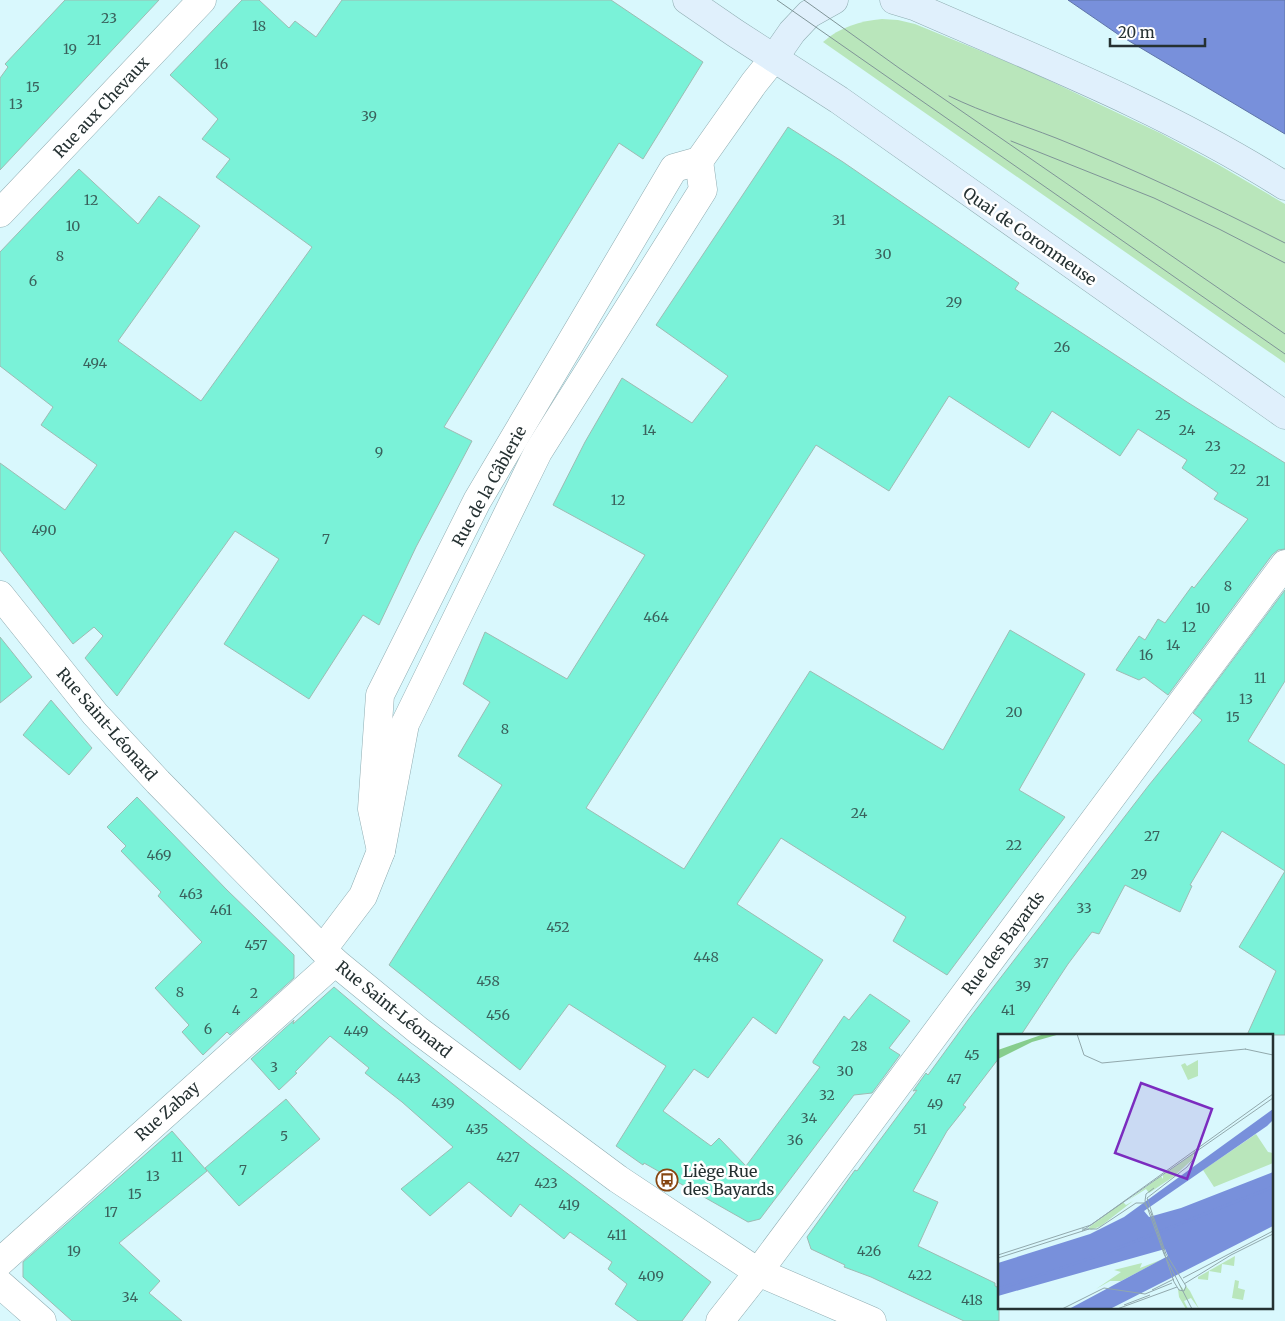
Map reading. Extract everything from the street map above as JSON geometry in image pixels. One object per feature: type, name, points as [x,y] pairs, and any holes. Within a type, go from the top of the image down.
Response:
[{"type":"main road","name":"Quai de Coronmeuse","points":[[687,0],[839,100],[1285,415]]},
{"type":"main road","points":[[774,58],[792,32],[809,14],[834,0]]},
{"type":"main road","points":[[894,0],[914,6],[1082,78],[1202,137],[1243,159],[1285,186]]},
{"type":"street","name":"Rue aux Chevaux","points":[[0,214],[202,0]]},
{"type":"street","points":[[698,161],[774,58]]},
{"type":"street","name":"Rue de la Câblerie","points":[[329,956],[363,896],[381,851],[406,724],[538,452],[704,190],[698,161],[674,168],[477,501],[380,695],[372,810],[381,851]]},
{"type":"street","name":"Rue des Bayards","points":[[720,1321],[1285,564]]},
{"type":"street","name":"Rue Saint-Léonard","points":[[0,595],[95,714],[261,889],[329,956],[420,1030],[618,1179],[758,1272],[872,1321]]},
{"type":"street","name":"Rue Zabay","points":[[0,1262],[297,995],[329,956]]},
{"type":"street","points":[[0,1284],[42,1321]]},
{"type":"green space","points":[[882,19],[915,24],[1027,70],[1160,133],[1285,204],[1285,363],[823,42],[836,32],[851,26],[866,21]]},
{"type":"water","points":[[1068,0],[1285,0],[1285,134],[1119,35]]},
{"type":"building","points":[[65,0],[159,0],[0,170],[0,78],[8,67],[5,64]]},
{"type":"building","points":[[242,0],[259,0],[289,28],[295,21],[316,37],[342,0],[611,0],[703,62],[643,159],[619,143],[444,427],[472,441],[416,547],[379,625],[363,615],[309,699],[224,644],[279,559],[235,531],[117,696],[85,658],[103,636],[94,627],[73,644],[0,550],[0,463],[65,510],[97,465],[41,425],[53,407],[0,366],[0,252],[79,169],[138,224],[159,196],[200,226],[118,341],[201,401],[312,247],[216,177],[230,159],[202,139],[218,119],[170,75]]},
{"type":"building","points":[[788,127],[843,162],[1019,283],[1015,289],[1187,402],[1285,463],[1285,549],[1278,550],[1272,555],[1168,695],[1144,677],[1139,680],[1116,670],[1139,636],[1145,640],[1158,619],[1165,623],[1192,586],[1194,588],[1248,519],[1214,499],[1218,493],[1182,468],[1187,460],[1138,429],[1120,456],[1052,411],[1029,448],[949,396],[889,491],[816,445],[586,808],[684,869],[810,671],[943,750],[1010,630],[1085,674],[1019,790],[1065,817],[947,975],[893,941],[906,917],[781,838],[737,904],[823,960],[776,1034],[753,1017],[708,1078],[694,1069],[663,1111],[711,1146],[719,1138],[746,1166],[820,1067],[813,1063],[813,1061],[844,1016],[849,1020],[870,994],[910,1021],[889,1048],[900,1055],[872,1093],[854,1095],[760,1219],[748,1222],[644,1163],[643,1165],[616,1146],[666,1066],[569,1004],[520,1070],[389,965],[502,785],[458,756],[490,702],[463,684],[485,632],[567,679],[645,555],[553,505],[585,442],[622,378],[692,423],[728,376],[656,325]]},
{"type":"building","points":[[1285,590],[1285,681],[1248,741],[1285,765],[1285,871],[1222,831],[1190,885],[1192,886],[1180,912],[1125,885],[1099,934],[1092,932],[1068,964],[1022,1034],[998,1034],[998,1059],[963,1105],[966,1107],[947,1131],[913,1191],[938,1202],[918,1246],[995,1283],[995,1286],[998,1288],[999,1321],[964,1321],[871,1277],[844,1267],[845,1265],[811,1249],[807,1237],[855,1170],[857,1171],[917,1090],[913,1091],[926,1073],[928,1075],[968,1020],[1149,785],[1202,720],[1193,713]]},
{"type":"building","points":[[0,637],[32,677],[0,703]]},
{"type":"building","points":[[51,700],[92,748],[69,775],[23,735]]},
{"type":"building","points":[[137,797],[227,890],[294,955],[294,978],[230,1035],[227,1032],[203,1055],[182,1032],[189,1025],[155,988],[202,942],[158,896],[161,892],[121,851],[126,846],[107,827]]},
{"type":"building","points":[[1285,871],[1285,1035],[1247,1034],[1276,971],[1239,947]]},
{"type":"building","points":[[334,987],[531,1146],[711,1282],[682,1321],[638,1321],[615,1304],[627,1284],[608,1269],[612,1262],[570,1232],[564,1239],[520,1204],[511,1217],[469,1182],[430,1216],[401,1189],[453,1147],[402,1102],[365,1073],[369,1068],[330,1036],[279,1090],[251,1059]]},
{"type":"building","points":[[286,1099],[320,1139],[239,1206],[205,1168]]},
{"type":"building","points":[[172,1131],[207,1171],[119,1243],[160,1281],[149,1293],[182,1321],[72,1321],[23,1277],[23,1262]]},
{"type":"tram line","points":[[777,0],[1285,354]]},
{"type":"tram line","points":[[804,0],[899,68],[1285,334]]},
{"type":"tram line","points":[[949,96],[1114,162],[1200,201],[1285,243]]},
{"type":"tram line","points":[[1011,141],[1154,198],[1285,263]]},
{"type":"place","name":"Liège Rue des Bayards","points":[[667,1180]]}]
